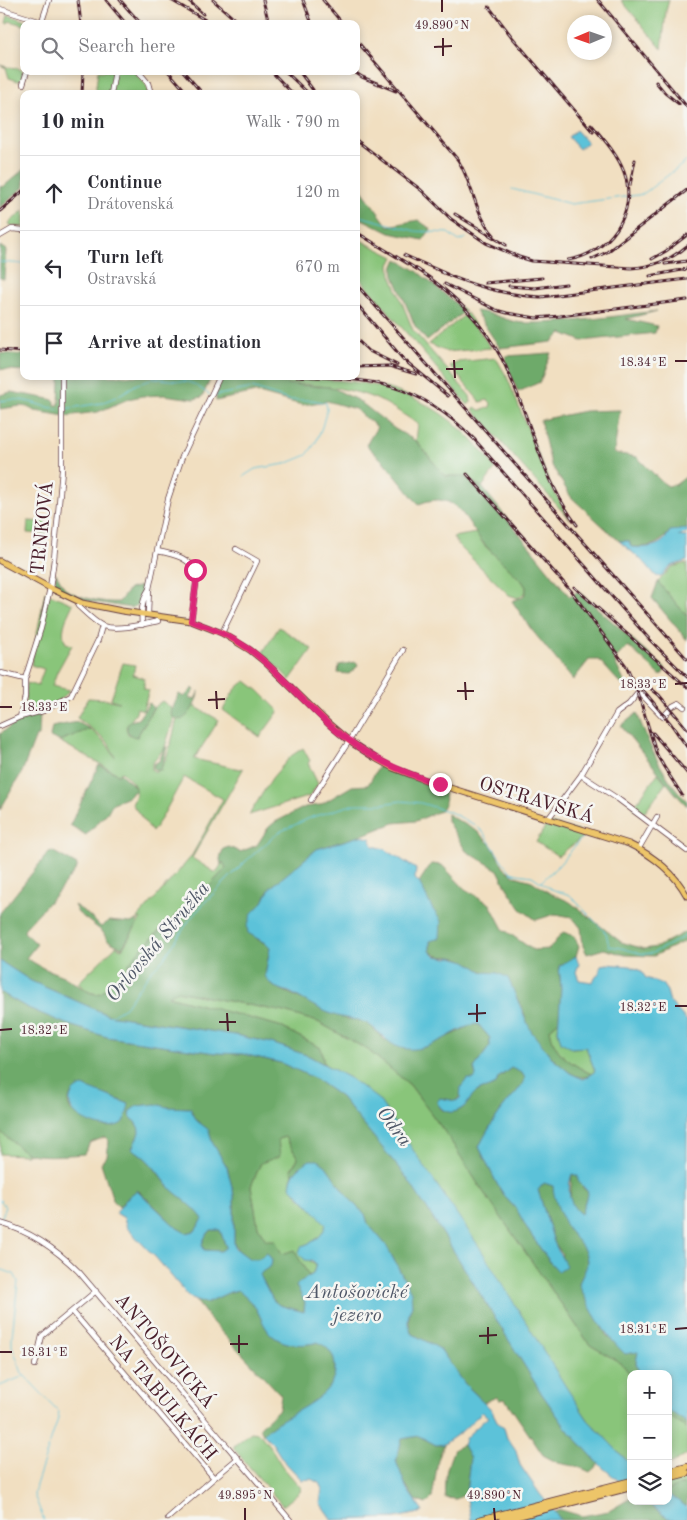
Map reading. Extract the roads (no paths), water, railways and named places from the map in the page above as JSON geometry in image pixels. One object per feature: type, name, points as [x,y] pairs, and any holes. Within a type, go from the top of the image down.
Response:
[{"type":"highway","points":[[672,1471],[687,1467]]},
{"type":"highway","points":[[672,1477],[687,1473]]},
{"type":"highway","points":[[479,1520],[627,1482]]},
{"type":"highway","points":[[502,1520],[627,1488]]},
{"type":"main road","name":"OSTRAVSKÁ","points":[[0,561],[50,588],[92,605],[191,621],[222,633],[250,650],[265,662],[324,720],[349,741],[381,762],[402,772],[639,848],[666,868],[687,896]]},
{"type":"street","points":[[42,20],[48,0]]},
{"type":"street","points":[[0,9],[32,20]]},
{"type":"street","points":[[23,84],[26,75]]},
{"type":"street","points":[[112,90],[114,75]]},
{"type":"street","points":[[141,75],[148,83],[150,90]]},
{"type":"street","points":[[0,236],[12,229],[20,230]]},
{"type":"street","name":"TRNKOVÁ","points":[[20,717],[25,697],[25,679],[41,628],[50,588],[62,470],[62,380]]},
{"type":"street","points":[[148,614],[149,589],[168,499],[176,474],[218,380]]},
{"type":"street","points":[[222,633],[257,561],[236,549]]},
{"type":"street","points":[[157,550],[181,558],[190,564],[196,572],[197,577],[191,621]]},
{"type":"street","points":[[142,625],[141,613],[146,593],[149,589]]},
{"type":"street","points":[[78,606],[102,626],[142,625],[158,621]]},
{"type":"street","points":[[0,726],[20,717],[43,711],[71,696],[98,640],[102,626]]},
{"type":"street","points":[[311,800],[349,741],[403,650]]},
{"type":"street","points":[[1,673],[25,679]]},
{"type":"street","points":[[548,819],[581,775],[617,713],[638,693],[663,717],[676,704],[679,703],[684,707]]},
{"type":"street","points":[[581,775],[653,824],[687,851]]},
{"type":"street","points":[[639,848],[657,817]]},
{"type":"street","name":"ANTOŠOVICKÁ","points":[[0,1223],[25,1233],[54,1249],[79,1272],[290,1520]]},
{"type":"street","points":[[35,1365],[42,1336],[96,1291]]},
{"type":"street","name":"NA TABULKÁCH","points":[[72,1311],[214,1478],[238,1458]]},
{"type":"street","points":[[168,1518],[214,1478]]},
{"type":"water","points":[[576,130],[587,142],[579,149],[568,137]]},
{"type":"water","points":[[687,529],[687,533],[678,536],[687,537],[687,561],[671,566],[661,577],[656,576],[646,564],[619,541],[629,541],[631,547],[648,547],[663,541],[670,531]]},
{"type":"water","points":[[360,836],[370,838],[373,846],[385,849],[416,869],[415,879],[419,882],[441,921],[440,938],[430,941],[430,951],[435,956],[452,957],[466,961],[483,972],[498,973],[508,978],[531,1031],[553,1059],[570,1073],[583,1079],[595,1071],[586,1047],[571,1048],[561,1042],[558,1031],[561,988],[559,966],[576,956],[579,964],[576,972],[579,980],[592,982],[599,973],[601,965],[608,964],[630,966],[641,971],[646,978],[662,984],[667,991],[670,1002],[687,1021],[687,1423],[672,1413],[672,1370],[638,1370],[636,1362],[638,1352],[625,1354],[610,1338],[593,1312],[579,1284],[587,1262],[585,1251],[564,1222],[556,1201],[553,1186],[544,1183],[538,1190],[554,1242],[566,1266],[559,1272],[550,1262],[529,1232],[517,1210],[497,1184],[479,1147],[499,1114],[521,1085],[525,1078],[522,1073],[511,1068],[498,1078],[496,1084],[475,1093],[466,1105],[458,1111],[446,1111],[437,1102],[440,1098],[456,1101],[460,1098],[461,1087],[467,1079],[474,1079],[476,1076],[474,1068],[490,1046],[490,1038],[478,1024],[469,1026],[426,1047],[417,1049],[401,1048],[395,1046],[366,1023],[337,1016],[289,992],[276,988],[265,976],[270,948],[248,933],[247,927],[252,913],[263,902],[270,888],[317,849]],"holes":[[[572,1174],[578,1176],[578,1181],[588,1192],[581,1214],[573,1206],[569,1190]]]},
{"type":"water","name":"Odra","points":[[0,961],[31,981],[108,1015],[235,1035],[271,1043],[309,1056],[351,1079],[379,1100],[480,1248],[588,1420],[627,1461],[627,1488],[602,1467],[566,1428],[542,1394],[407,1178],[341,1097],[314,1078],[281,1063],[243,1054],[216,1053],[107,1037],[66,1024],[26,1007],[0,992]]},
{"type":"water","points":[[83,1086],[129,1104],[123,1122],[117,1126],[99,1126],[81,1118],[74,1112],[70,1106],[70,1098],[75,1090]]},
{"type":"water","name":"Antošovické jezero","points":[[156,1104],[167,1107],[190,1108],[197,1121],[209,1130],[212,1142],[227,1167],[234,1195],[235,1248],[250,1259],[258,1259],[267,1253],[272,1260],[271,1266],[260,1275],[273,1300],[279,1305],[304,1312],[305,1302],[296,1286],[313,1274],[316,1264],[313,1261],[305,1260],[299,1253],[302,1246],[320,1236],[326,1224],[290,1186],[296,1171],[310,1160],[318,1160],[326,1166],[344,1192],[365,1214],[368,1224],[386,1245],[411,1292],[412,1305],[408,1323],[411,1333],[440,1349],[465,1384],[491,1409],[516,1451],[520,1465],[561,1520],[471,1520],[466,1494],[470,1458],[463,1445],[466,1437],[488,1417],[482,1412],[461,1432],[444,1444],[436,1445],[419,1436],[402,1439],[396,1461],[407,1489],[423,1512],[395,1518],[332,1520],[320,1503],[322,1489],[319,1483],[311,1479],[302,1480],[283,1460],[272,1443],[263,1434],[272,1426],[308,1405],[328,1388],[334,1378],[335,1366],[332,1355],[328,1349],[318,1342],[295,1344],[283,1342],[270,1334],[255,1307],[238,1290],[206,1303],[189,1297],[157,1259],[127,1228],[124,1218],[116,1213],[126,1199],[137,1190],[177,1228],[186,1233],[195,1231],[203,1219],[192,1206],[171,1189],[149,1161],[132,1149],[139,1129],[130,1116],[131,1110],[137,1106]],"holes":[[[211,1230],[220,1230],[226,1247],[221,1251],[204,1250],[202,1244],[205,1237]]]},
{"type":"water","points":[[672,1497],[687,1507],[687,1520],[671,1520],[650,1505],[672,1505]]},
{"type":"waterway","points":[[512,189],[571,204],[638,195],[643,194],[687,161]]},
{"type":"waterway","points":[[360,216],[415,231],[448,233],[459,241],[466,238]]},
{"type":"waterway","points":[[0,262],[20,264]]},
{"type":"waterway","points":[[64,409],[101,403],[116,397],[137,384],[151,380]]},
{"type":"waterway","points":[[170,380],[194,384],[210,395]]},
{"type":"waterway","points":[[213,396],[252,388],[289,400],[312,400],[326,403],[327,409],[322,427],[316,442],[307,455],[285,464],[255,469],[244,476]]},
{"type":"waterway","points":[[0,401],[16,400],[59,409]]},
{"type":"waterway","name":"Orlovská Stružka","points":[[110,1016],[125,1007],[151,971],[163,960],[190,919],[207,900],[246,861],[279,832],[312,817],[355,804],[382,804],[401,801],[421,803],[450,812],[475,825],[483,832],[511,872],[532,876],[551,889],[570,895],[606,933],[609,946],[643,954],[653,953],[687,935]]},
{"type":"waterway","points":[[541,882],[559,865],[584,835]]},
{"type":"waterway","points":[[0,1200],[6,1207],[1,1219]]},
{"type":"waterway","points":[[0,1269],[14,1274],[18,1281],[12,1346],[22,1373],[59,1412],[34,1495],[44,1520]]},
{"type":"waterway","points":[[0,1386],[24,1376]]},
{"type":"railway","points":[[78,0],[80,20]]},
{"type":"railway","points":[[106,0],[123,20]]},
{"type":"railway","points":[[120,0],[138,20]]},
{"type":"railway","points":[[171,0],[205,20]]},
{"type":"railway","points":[[188,0],[203,14]]},
{"type":"railway","points":[[213,0],[236,20]]},
{"type":"railway","points":[[263,0],[268,20]]},
{"type":"railway","points":[[303,0],[310,20]]},
{"type":"railway","points":[[323,0],[340,20]]},
{"type":"railway","points":[[598,0],[687,107]]},
{"type":"railway","points":[[489,7],[512,37],[593,132]]},
{"type":"railway","points":[[360,45],[458,160],[482,217],[494,235]]},
{"type":"railway","points":[[82,90],[83,75]]},
{"type":"railway","points":[[171,75],[185,90]]},
{"type":"railway","points":[[186,75],[200,90]]},
{"type":"railway","points":[[275,75],[289,90]]},
{"type":"railway","points":[[289,75],[305,90]]},
{"type":"railway","points":[[302,75],[313,90]]},
{"type":"railway","points":[[359,75],[396,91]]},
{"type":"railway","points":[[656,82],[665,93],[679,104]]},
{"type":"railway","points":[[568,260],[583,256],[607,240],[617,229],[627,202],[628,187],[621,165],[591,124]]},
{"type":"railway","points":[[360,143],[421,190],[451,219],[486,243],[519,257],[532,261],[631,268],[661,262],[687,246]]},
{"type":"railway","points":[[630,185],[635,160]]},
{"type":"railway","points":[[592,259],[607,252],[687,190]]},
{"type":"railway","points":[[0,211],[20,194]]},
{"type":"railway","points":[[455,214],[506,245]]},
{"type":"railway","points":[[360,234],[423,273]]},
{"type":"railway","points":[[652,259],[687,235]]},
{"type":"railway","points":[[404,255],[447,274]]},
{"type":"railway","points":[[665,264],[687,261]]},
{"type":"railway","points":[[417,269],[454,298],[476,320],[494,345],[512,380],[553,486],[577,525]]},
{"type":"railway","points":[[650,276],[687,269]]},
{"type":"railway","points":[[441,272],[490,289],[541,297],[687,279]]},
{"type":"railway","points":[[485,283],[542,278]]},
{"type":"railway","points":[[445,284],[496,310],[536,318],[687,300]]},
{"type":"railway","points":[[509,286],[535,288],[566,284]]},
{"type":"railway","points":[[360,289],[687,659]]},
{"type":"railway","points":[[360,308],[403,359],[448,396]]},
{"type":"railway","points":[[360,343],[369,351],[397,365]]},
{"type":"railway","points":[[0,350],[20,352]]},
{"type":"railway","points":[[360,367],[389,366],[416,374]]},
{"type":"railway","points":[[356,380],[392,387],[413,394],[433,405],[453,420],[474,439],[650,640],[687,677]]},
{"type":"railway","points":[[467,474],[571,591],[626,666],[638,693],[657,755],[682,795]]},
{"type":"railway","points":[[574,587],[687,687]]},
{"type":"railway","points":[[639,679],[659,695],[687,729]]},
{"type":"railway","points":[[638,684],[687,747]]},
{"type":"railway","points":[[653,733],[687,773]]}]
